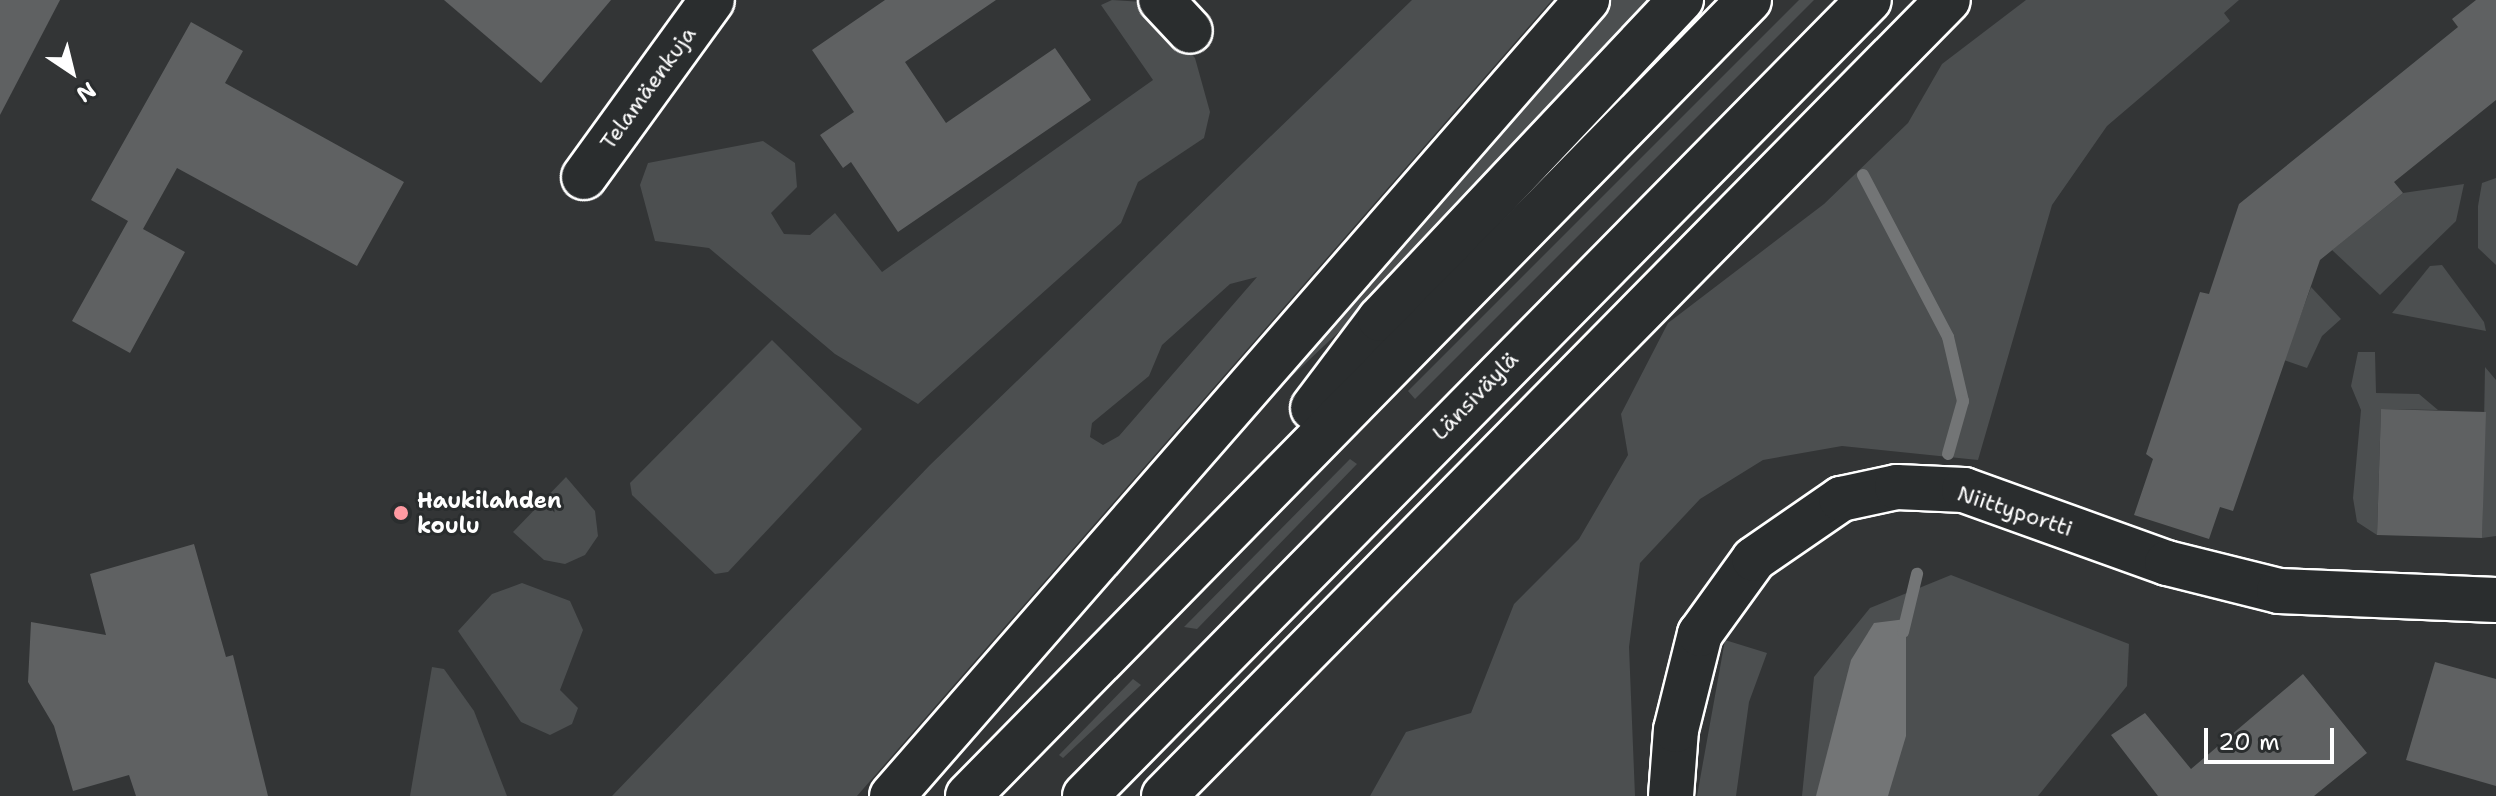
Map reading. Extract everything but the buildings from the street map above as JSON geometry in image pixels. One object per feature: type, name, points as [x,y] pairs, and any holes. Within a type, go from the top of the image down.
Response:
[{"type":"main road","name":"Telamäenkuja","points":[[584,177],[712,0]]},
{"type":"main road","points":[[892,796],[1587,0]]},
{"type":"main road","points":[[1205,550],[1380,319],[1681,0]]},
{"type":"main road","points":[[968,796],[1205,550],[1749,0]]},
{"type":"main road","name":"Länsiväylä","points":[[1085,796],[1869,0]]},
{"type":"main road","points":[[1164,796],[1948,0]]},
{"type":"main road","name":"Niittyportti","points":[[1671,796],[1676,730],[1700,634],[1754,559],[1841,499],[1897,487],[1964,490],[2167,563],[2279,591],[2496,600]]},
{"type":"shaded area","points":[[1112,0],[1143,2],[1195,58],[1210,112],[1204,138],[1138,182],[1121,223],[918,404],[835,354],[709,248],[655,241],[640,185],[648,163],[763,141],[795,163],[797,187],[771,213],[784,234],[810,235],[835,213],[882,272],[1153,80],[1101,5]]},
{"type":"shaded area","points":[[1412,0],[1552,0],[857,796],[612,796],[930,465]],"holes":[[[1257,277],[1119,436],[1103,445],[1090,437],[1092,423],[1149,376],[1162,345],[1230,284]]]},
{"type":"shaded area","points":[[1611,0],[1653,0],[1383,290],[1270,397]]},
{"type":"shaded area","points":[[1799,0],[1814,0],[1415,399],[1408,391]]},
{"type":"shaded area","points":[[2026,0],[2239,0],[2224,13],[2230,21],[2107,126],[2052,205],[1978,460],[1842,446],[1763,460],[1700,499],[1640,563],[1629,647],[1635,796],[1370,796],[1406,732],[1471,713],[1514,604],[1579,539],[1628,455],[1621,414],[1668,323],[1824,204],[1908,123],[1942,64]]},
{"type":"shaded area","points":[[2496,178],[2496,265],[2478,248],[2478,206],[2482,183]]},
{"type":"shaded area","points":[[2464,184],[2456,221],[2380,295],[2332,250],[2403,193]]},
{"type":"shaded area","points":[[2442,265],[2484,322],[2486,331],[2392,313],[2430,266]]},
{"type":"shaded area","points":[[2311,287],[2341,319],[2322,336],[2307,368],[2284,360]]},
{"type":"shaded area","points":[[772,340],[862,429],[728,572],[715,574],[632,495],[630,483]]},
{"type":"shaded area","points":[[2358,352],[2375,352],[2376,393],[2419,394],[2438,410],[2381,409],[2377,535],[2357,522],[2353,498],[2361,410],[2351,386]]},
{"type":"shaded area","points":[[2485,367],[2496,380],[2496,536],[2482,538]]},
{"type":"shaded area","points":[[1350,459],[1357,464],[1197,629],[1184,627]]},
{"type":"shaded area","points":[[566,477],[595,511],[598,536],[585,555],[565,564],[544,560],[513,532]]},
{"type":"shaded area","points":[[1951,575],[2129,644],[2127,686],[2038,796],[1802,796],[1814,677],[1870,608]]},
{"type":"shaded area","points":[[522,583],[570,601],[583,630],[560,690],[578,708],[572,724],[550,735],[521,722],[458,631],[492,594]]},
{"type":"shaded area","points":[[1906,619],[1906,736],[1888,796],[1816,796],[1851,660],[1874,623]]},
{"type":"shaded area","points":[[1725,640],[1767,653],[1749,702],[1736,796],[1697,796]]},
{"type":"shaded area","points":[[432,667],[444,669],[474,711],[507,796],[410,796]]},
{"type":"shaded area","points":[[1133,679],[1141,685],[1063,758],[1059,755]]},
{"type":"waterway","points":[[1863,175],[1948,337],[1963,401],[1948,454]]},
{"type":"waterway","points":[[1903,632],[1917,574]]},
{"type":"place","name":"Haukilahden koulu","points":[[401,513]]}]
